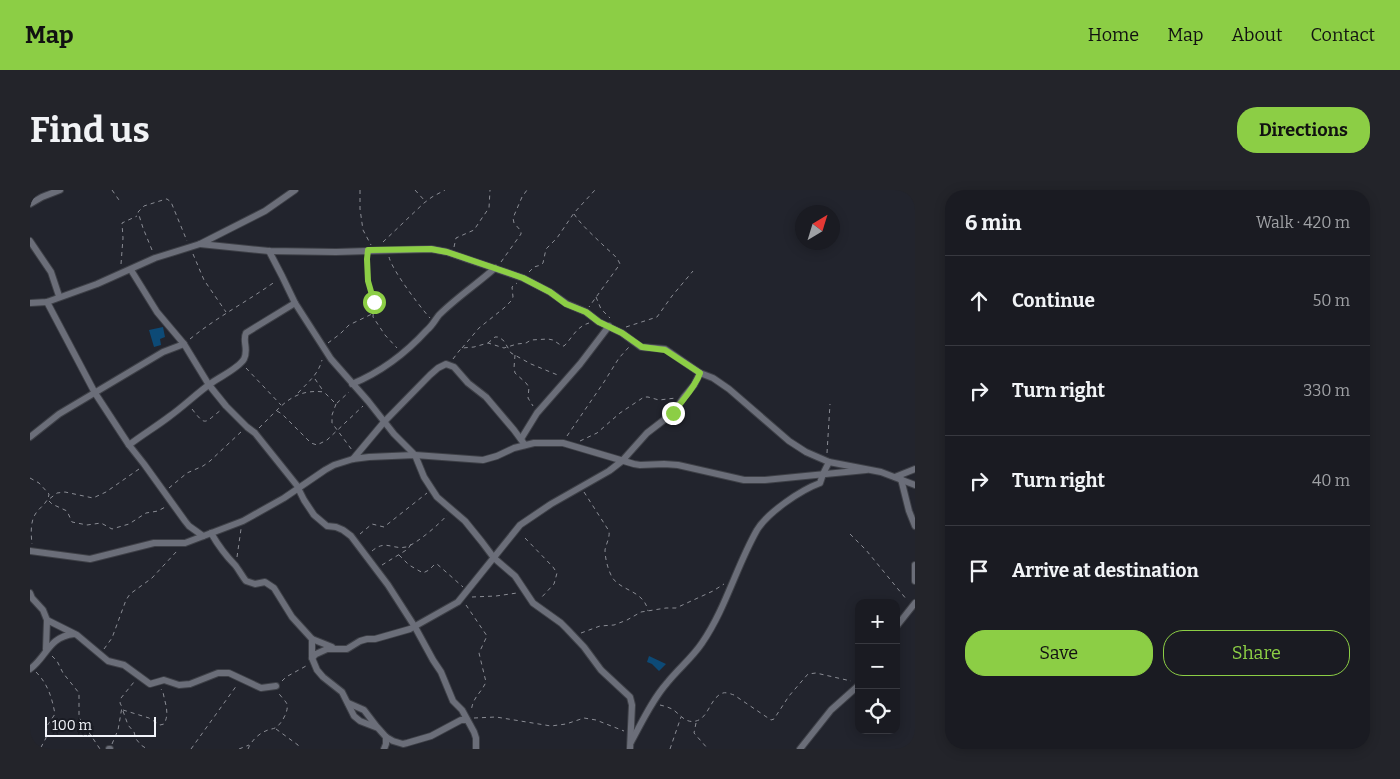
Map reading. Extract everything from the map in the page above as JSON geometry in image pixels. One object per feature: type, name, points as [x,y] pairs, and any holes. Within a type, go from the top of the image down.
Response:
[{"type":"street","points":[[30,204],[60,190]]},
{"type":"street","points":[[30,303],[46,302],[98,284],[155,258],[200,244],[265,211],[295,190]]},
{"type":"street","points":[[30,241],[51,272],[59,296]]},
{"type":"street","points":[[200,244],[269,250],[336,252],[431,249],[495,268],[523,278],[550,292],[566,304],[586,312],[643,347],[662,348],[729,389],[796,446],[828,461],[881,472],[915,484]]},
{"type":"street","points":[[269,250],[295,303],[323,347],[338,368],[415,455],[424,477],[437,497],[452,508],[494,558],[515,576],[531,601],[561,623],[584,647],[601,670],[630,697],[632,705],[630,747]]},
{"type":"street","points":[[354,385],[402,354],[417,341],[439,315],[495,268]]},
{"type":"street","points":[[131,270],[157,312],[184,344],[209,385],[226,406],[247,427],[255,432],[299,488],[309,509],[326,526],[343,530],[354,540],[388,585],[415,627],[432,660],[444,678],[453,700],[471,727],[476,738],[476,749]]},
{"type":"street","points":[[46,302],[95,393],[129,445],[189,526],[203,536]]},
{"type":"street","points":[[129,445],[241,362],[245,357],[246,351],[244,335],[295,303]]},
{"type":"street","points":[[31,551],[90,558],[154,543],[185,543],[243,521],[330,467],[354,457],[415,455],[488,459],[523,442],[537,413],[580,364],[604,324]]},
{"type":"street","points":[[30,437],[59,414],[164,352],[184,344]]},
{"type":"street","points":[[354,457],[384,422],[430,374],[443,365],[449,364],[486,398],[523,442],[563,443],[640,465],[678,465],[744,480],[765,480],[866,470]]},
{"type":"street","points":[[211,533],[228,559],[236,566],[246,581],[256,584],[265,582],[272,585],[292,617],[312,639],[334,648],[347,649],[360,641],[396,634],[415,627],[458,602],[520,525],[551,504],[609,471],[622,461],[647,433],[671,415],[694,385],[700,373]]},
{"type":"street","points":[[630,747],[652,704],[666,684],[702,643],[723,605],[733,578],[758,530],[774,512],[810,487],[820,483],[828,461]]},
{"type":"street","points":[[898,478],[915,469]]},
{"type":"street","points":[[898,478],[908,511],[915,526]]},
{"type":"street","points":[[915,565],[915,581]]},
{"type":"street","points":[[30,595],[41,607],[47,620],[46,650]]},
{"type":"street","points":[[900,622],[915,603]]},
{"type":"street","points":[[47,620],[80,636],[108,660],[124,665],[148,683],[153,684],[167,680],[179,685],[190,684],[218,673],[229,673],[261,688],[276,686]]},
{"type":"street","points":[[31,668],[56,641],[64,636],[74,634]]},
{"type":"street","points":[[312,639],[313,660],[323,677],[342,692],[351,712],[356,718],[378,728]]},
{"type":"street","points":[[313,660],[316,654],[334,648]]},
{"type":"street","points":[[800,749],[831,710],[855,689]]},
{"type":"street","points":[[348,702],[364,710],[386,737],[397,743],[407,744],[430,736],[466,718]]},
{"type":"street","points":[[384,749],[386,737]]},
{"type":"path","points":[[112,190],[119,200]]},
{"type":"path","points":[[360,190],[363,230],[371,244],[372,250],[367,268],[368,281],[374,302],[373,317],[385,335],[402,354]]},
{"type":"path","points":[[415,190],[425,202]]},
{"type":"path","points":[[372,250],[425,202],[445,190]]},
{"type":"path","points":[[449,253],[455,246],[456,238],[474,230],[489,208],[490,190]]},
{"type":"path","points":[[495,268],[521,234],[513,218],[527,190]]},
{"type":"path","points":[[449,364],[479,328],[507,305],[513,296],[512,287],[534,267],[543,263],[546,249],[594,190]]},
{"type":"path","points":[[119,275],[122,258],[122,223],[138,215],[138,212],[144,206],[167,199],[204,280],[226,312]]},
{"type":"path","points":[[574,213],[579,222],[612,253],[620,264],[586,312]]},
{"type":"path","points":[[138,215],[155,258]]},
{"type":"path","points":[[387,250],[393,268],[434,322]]},
{"type":"path","points":[[621,327],[657,317],[693,272]]},
{"type":"path","points":[[184,344],[210,322],[260,292],[282,276]]},
{"type":"path","points":[[488,343],[500,348],[508,348],[531,340],[548,339],[564,346],[582,325],[604,324],[613,321],[601,309],[596,296]]},
{"type":"path","points":[[255,432],[287,400],[296,395],[320,370],[323,347],[349,325],[373,314]]},
{"type":"path","points":[[462,348],[488,343],[499,336],[511,353],[542,369],[568,378]]},
{"type":"path","points":[[563,443],[619,358],[627,348],[636,342]]},
{"type":"path","points":[[515,355],[515,372],[529,387],[528,398],[537,413]]},
{"type":"path","points":[[241,362],[282,406]]},
{"type":"path","points":[[314,377],[324,392],[336,404]]},
{"type":"path","points":[[354,385],[336,404],[332,420],[332,423],[354,457]]},
{"type":"path","points":[[296,395],[309,392],[324,392]]},
{"type":"path","points":[[572,445],[597,433],[620,413],[644,397],[648,396],[659,400],[684,397]]},
{"type":"path","points":[[277,411],[311,444],[317,444],[322,443],[350,420],[368,401]]},
{"type":"path","points":[[186,403],[204,422],[208,421],[226,406]]},
{"type":"path","points":[[828,461],[830,404]]},
{"type":"path","points":[[165,492],[187,473],[210,461],[247,427]]},
{"type":"path","points":[[31,551],[32,522],[35,514],[57,493],[65,492],[93,498],[130,476],[144,464]]},
{"type":"path","points":[[30,478],[39,483],[48,492],[48,500]]},
{"type":"path","points":[[581,487],[609,531],[605,551],[612,578],[640,597],[648,611]]},
{"type":"path","points":[[354,540],[372,524],[384,528],[431,489]]},
{"type":"path","points":[[48,500],[67,511],[72,522],[101,523],[110,529],[129,524],[142,515],[172,504]]},
{"type":"path","points":[[376,570],[399,555],[443,520],[452,508]]},
{"type":"path","points":[[236,566],[243,521]]},
{"type":"path","points":[[850,534],[908,601],[915,603]]},
{"type":"path","points":[[525,538],[553,566],[557,573],[551,589],[534,604]]},
{"type":"path","points":[[101,654],[112,638],[130,594],[152,578],[185,543]]},
{"type":"path","points":[[365,556],[379,546],[406,547],[412,544]]},
{"type":"path","points":[[399,555],[409,565],[423,573],[435,564],[438,564],[473,597],[496,596],[526,591]]},
{"type":"path","points":[[573,636],[600,626],[614,625],[641,612],[676,608],[713,591],[733,578]]},
{"type":"path","points":[[461,599],[487,636],[479,653],[486,682],[481,692],[472,702],[466,718],[471,727]]},
{"type":"path","points":[[46,650],[57,661],[62,673],[79,693],[80,720],[100,749]]},
{"type":"path","points":[[248,749],[262,732],[275,728],[280,723],[287,709],[287,704],[278,694],[276,686],[286,677],[313,660]]},
{"type":"path","points":[[31,668],[44,681],[50,692],[54,714],[47,726],[46,738],[40,749]]},
{"type":"path","points":[[652,704],[665,706],[689,721],[696,721],[704,716],[722,693],[734,695],[771,720],[774,719],[788,696],[808,674],[816,673],[851,681]]},
{"type":"path","points":[[139,676],[121,698],[120,703],[136,740],[147,749]]},
{"type":"path","points":[[191,749],[242,679]]},
{"type":"path","points":[[123,710],[149,718],[160,725],[164,724],[168,718],[163,692],[153,684]]},
{"type":"path","points":[[110,749],[117,735],[122,707]]},
{"type":"path","points":[[670,749],[681,716]]},
{"type":"path","points":[[466,718],[496,717],[550,726],[566,724],[584,718],[596,720],[630,734]]},
{"type":"path","points":[[696,721],[694,734],[708,749]]},
{"type":"path","points":[[275,728],[300,749]]},
{"type":"path","points":[[239,749],[250,745]]},
{"type":"building","points":[[163,327],[165,337],[160,339],[161,345],[154,347],[149,330]]},
{"type":"building","points":[[649,656],[666,664],[659,671],[647,662]]},
{"type":"route","points":[[374,302],[368,281],[368,250],[431,249],[447,252],[523,278],[550,292],[566,304],[586,312],[599,322],[622,333],[642,347],[662,348],[700,373],[694,385],[673,413]]}]
